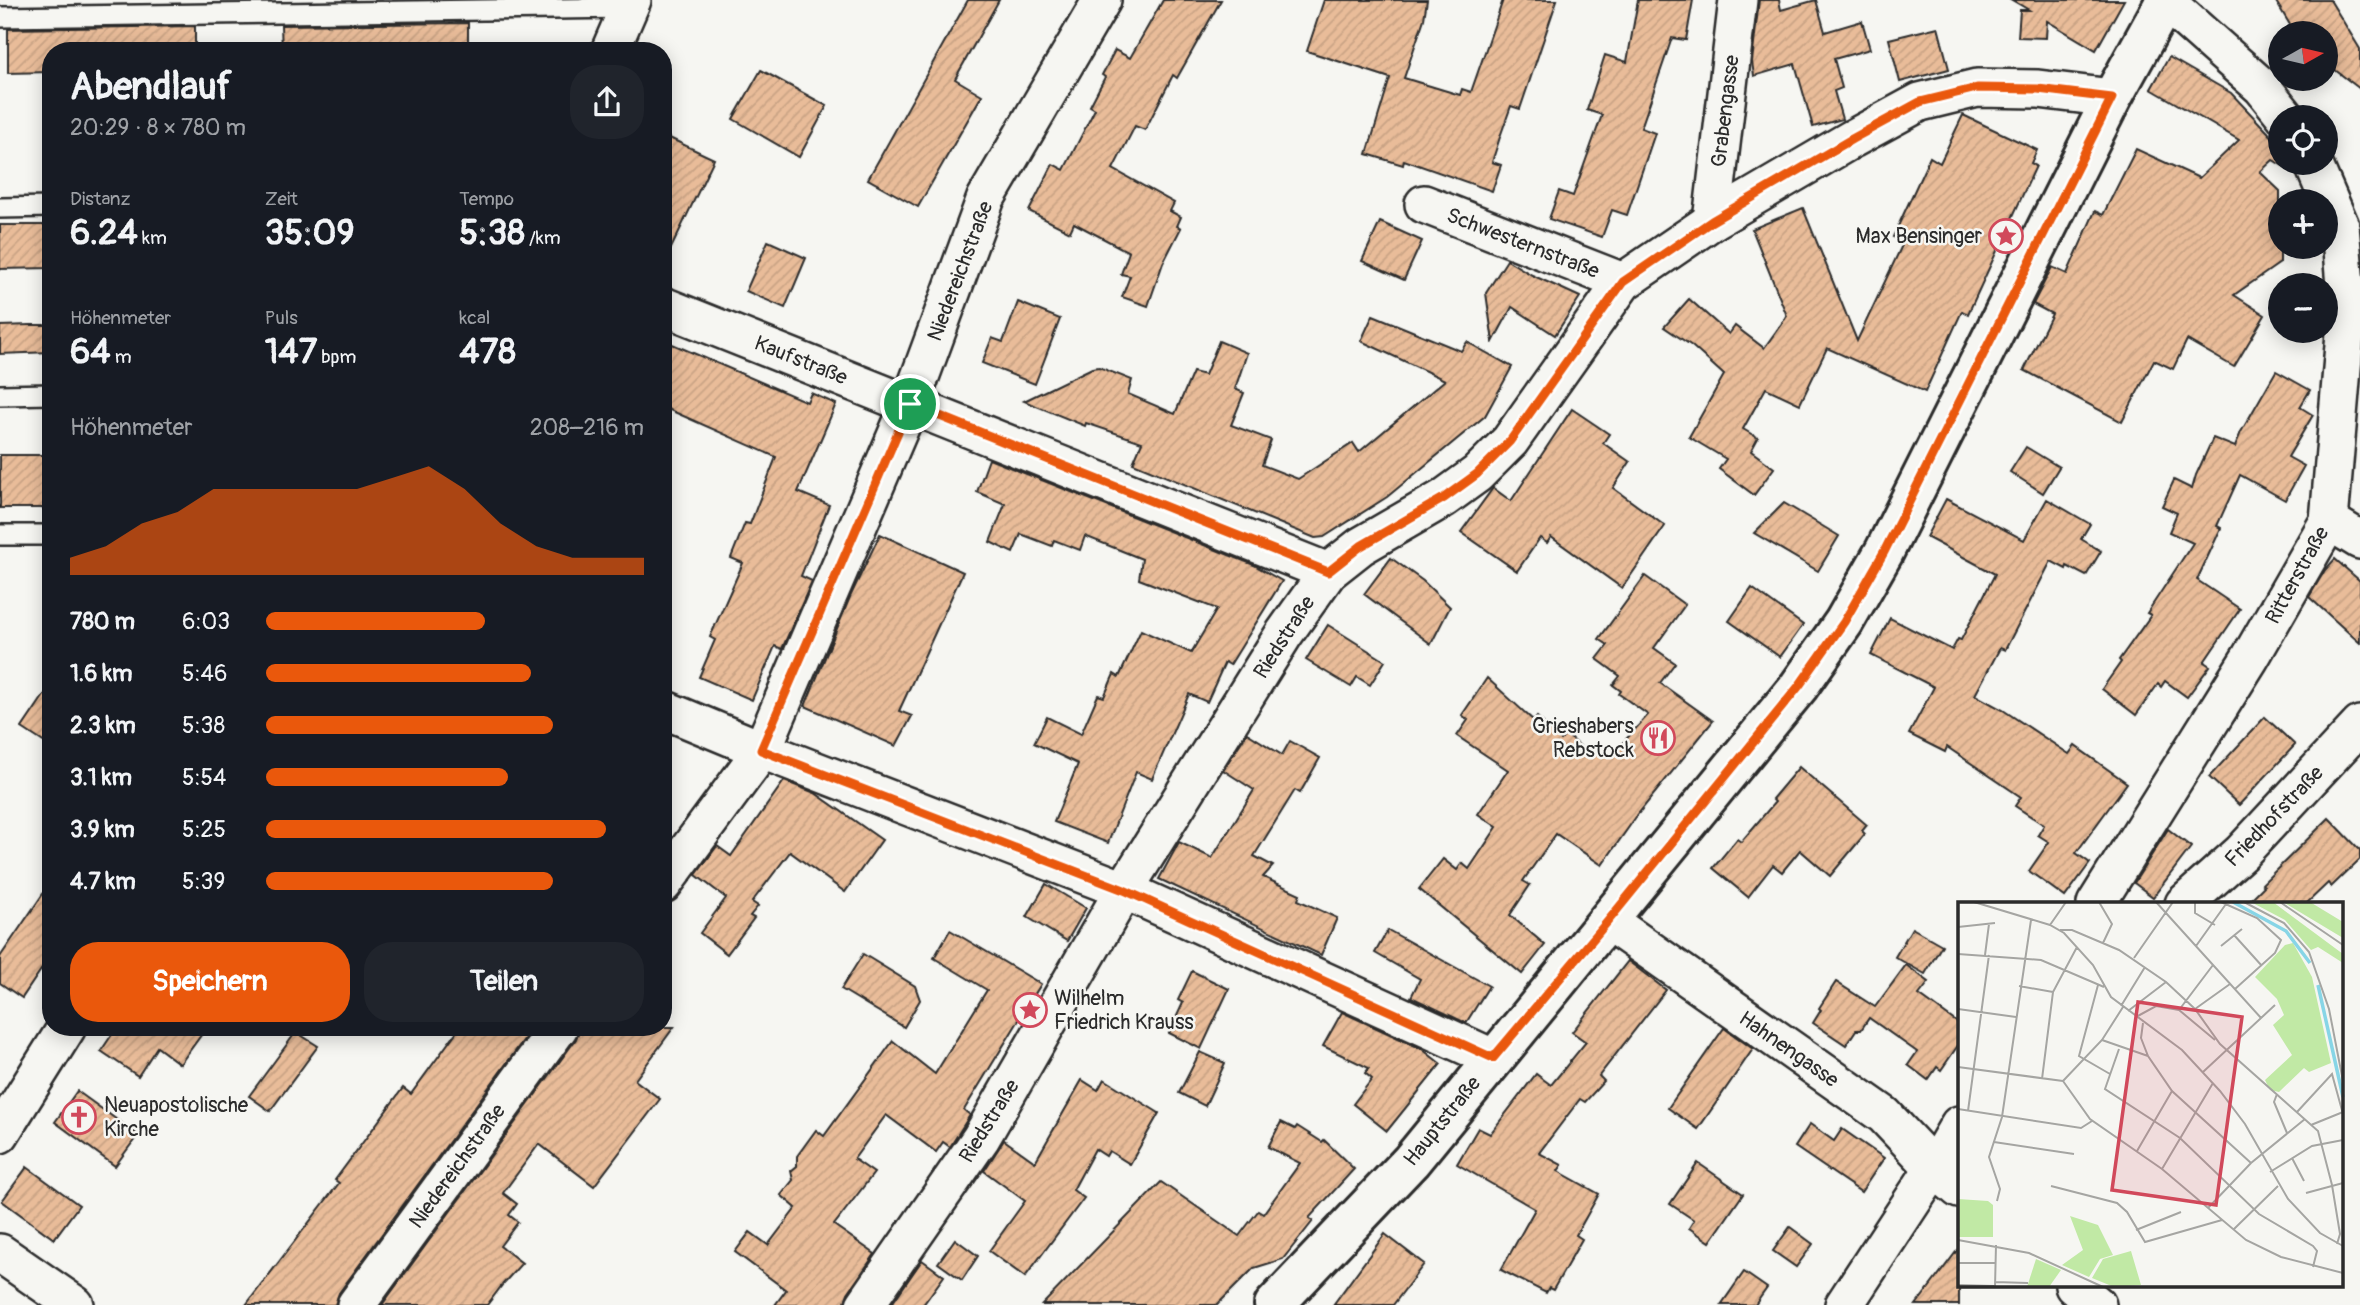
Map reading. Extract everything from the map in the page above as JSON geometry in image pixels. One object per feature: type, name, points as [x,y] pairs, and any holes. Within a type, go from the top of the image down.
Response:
[{"type":"street","name":"Niedereichstraße","points":[[672,872],[761,750],[910,404],[986,198],[1102,0]]},
{"type":"street","name":"Grabengasse","points":[[1712,221],[1738,0]]},
{"type":"street","name":"Hauptstraße","points":[[1274,1305],[1411,1161],[1799,686],[1844,622],[1884,552],[2112,98],[2166,0]]},
{"type":"street","points":[[2166,0],[2262,88],[2276,105]]},
{"type":"street","points":[[614,42],[630,4]]},
{"type":"street","name":"Riedstraße","points":[[865,1305],[981,1138],[1124,890],[1284,634],[1328,572],[1361,546],[1444,498],[1477,474],[1510,441],[1623,282],[1712,221],[1920,102],[1977,88],[2038,89],[2112,98]]},
{"type":"street","name":"Ritterstraße","points":[[2097,902],[2250,658],[2329,521],[2347,310],[2340,226],[2317,175]]},
{"type":"street","name":"Schwesternstraße","points":[[1424,204],[1623,282]]},
{"type":"street","name":"Kaufstraße","points":[[672,310],[1328,572]]},
{"type":"street","points":[[2329,521],[2360,540]]},
{"type":"street","points":[[672,713],[761,750],[1124,890],[1493,1058]]},
{"type":"street","name":"Friedhofstraße","points":[[2186,902],[2241,853],[2360,725]]},
{"type":"street","name":"Hahnengasse","points":[[1608,921],[1884,1115],[1947,1178]]},
{"type":"street","points":[[0,1134],[61,1036]]},
{"type":"street","name":"Niedereichstraße","points":[[356,1305],[552,1036]]},
{"type":"street","points":[[1844,1305],[1947,1178],[1958,1129]]},
{"type":"street","points":[[0,1253],[75,1305]]},
{"type":"street","points":[[2076,1288],[2097,1305]]},
{"type":"lane","points":[[0,17],[164,8],[630,4]]},
{"type":"lane","points":[[0,208],[42,207]]},
{"type":"lane","points":[[0,395],[42,394]]},
{"type":"lane","points":[[0,535],[42,535]]},
{"type":"building","points":[[968,0],[999,0],[955,79],[982,95],[918,207],[868,179]]},
{"type":"building","points":[[1163,0],[1221,0],[1177,78],[1173,75],[1145,130],[1135,126],[1113,169],[1174,203],[1170,211],[1181,217],[1177,226],[1181,228],[1163,263],[1148,306],[1122,297],[1130,276],[1121,274],[1129,252],[1074,223],[1070,232],[1029,211],[1053,164],[1064,170],[1095,109],[1090,106],[1115,50],[1130,58]]},
{"type":"building","points":[[1324,0],[1427,0],[1424,19],[1404,78],[1460,95],[1462,89],[1471,92],[1503,0],[1557,0],[1520,109],[1511,106],[1501,134],[1492,162],[1501,165],[1492,191],[1404,160],[1403,165],[1367,154],[1390,78],[1307,51]]},
{"type":"building","points":[[1638,0],[1693,0],[1686,40],[1672,38],[1641,128],[1655,133],[1627,215],[1612,210],[1602,237],[1549,219],[1559,191],[1573,196],[1602,115],[1587,110],[1605,55],[1627,62]]},
{"type":"building","points":[[1759,0],[1779,0],[1781,10],[1816,0],[1825,32],[1862,21],[1870,49],[1834,59],[1842,88],[1834,91],[1842,119],[1813,127],[1795,64],[1754,76],[1752,62]]},
{"type":"building","points":[[2012,0],[2124,0],[2096,50],[2047,21],[2046,38],[2018,37],[2020,10],[2029,10]]},
{"type":"building","points":[[2275,0],[2330,0],[2360,49],[2360,89],[2338,72],[2338,21],[2288,21]]},
{"type":"building","points":[[468,23],[468,42],[282,42],[281,25]]},
{"type":"building","points":[[195,26],[195,42],[42,42],[42,72],[8,73],[8,29]]},
{"type":"building","points":[[1938,27],[1949,69],[1900,82],[1889,39]]},
{"type":"building","points":[[2169,57],[2231,93],[2268,132],[2268,165],[2260,172],[2278,189],[2268,189],[2268,259],[2280,259],[2280,263],[2234,295],[2265,315],[2234,367],[2187,340],[2173,369],[2154,360],[2122,422],[2024,370],[2052,314],[2033,304],[2052,267],[2067,274],[2095,211],[2103,215],[2136,149],[2199,178],[2239,140],[2151,89]]},
{"type":"building","points":[[761,70],[827,106],[799,157],[733,119]]},
{"type":"building","points":[[1963,115],[2037,150],[2031,163],[2036,166],[1968,314],[1962,311],[1925,392],[1827,348],[1800,404],[1766,388],[1743,429],[1758,438],[1751,451],[1774,468],[1754,495],[1719,469],[1726,459],[1689,437],[1724,375],[1692,346],[1664,327],[1689,299],[1729,334],[1735,326],[1764,348],[1787,316],[1752,229],[1803,208],[1857,341],[1904,241],[1893,237],[1930,157],[1940,163]]},
{"type":"building","points":[[672,139],[714,159],[672,246]]},
{"type":"building","points":[[1380,222],[1422,241],[1404,280],[1362,261]]},
{"type":"building","points":[[0,225],[42,225],[42,268],[0,269]]},
{"type":"building","points":[[768,241],[806,258],[785,308],[746,291]]},
{"type":"building","points":[[1507,260],[1580,297],[1555,335],[1512,307],[1493,342],[1486,293]]},
{"type":"building","points":[[1018,302],[1060,319],[1035,384],[982,363],[992,338],[1003,342]]},
{"type":"building","points":[[1373,315],[1461,351],[1467,342],[1512,367],[1485,416],[1387,497],[1324,537],[1315,538],[1133,463],[1142,442],[1086,423],[1085,426],[1024,401],[1099,367],[1132,380],[1128,394],[1175,414],[1193,372],[1205,375],[1219,341],[1247,353],[1235,389],[1244,393],[1231,425],[1271,440],[1262,465],[1298,479],[1353,443],[1359,452],[1445,380],[1361,341]]},
{"type":"building","points":[[42,325],[42,352],[0,354],[0,326]]},
{"type":"building","points":[[672,344],[807,402],[811,393],[836,404],[798,492],[829,505],[801,576],[812,581],[782,649],[775,646],[752,700],[699,677],[715,640],[710,637],[743,563],[731,558],[745,523],[750,524],[776,457],[672,411]]},
{"type":"building","points":[[2276,371],[2310,390],[2300,407],[2313,415],[2288,457],[2304,466],[2285,500],[2240,475],[2217,526],[2221,528],[2197,580],[2240,609],[2204,662],[2210,666],[2187,697],[2165,681],[2161,687],[2158,684],[2136,715],[2102,689],[2151,615],[2147,613],[2193,543],[2169,532],[2177,513],[2162,506],[2174,480],[2192,489],[2213,438],[2235,447]]},
{"type":"building","points":[[1572,409],[1609,434],[1603,443],[1630,462],[1613,488],[1665,526],[1622,588],[1551,537],[1547,543],[1540,538],[1517,571],[1461,532],[1493,488],[1511,501]]},
{"type":"building","points":[[2026,447],[2059,467],[2043,493],[2010,472]]},
{"type":"building","points":[[0,455],[42,455],[42,508],[0,508]]},
{"type":"building","points":[[989,459],[1254,565],[1282,581],[1230,665],[1225,662],[1207,702],[1189,694],[1152,779],[1136,772],[1108,843],[1054,822],[1078,764],[1034,743],[1047,717],[1081,734],[1098,695],[1104,697],[1114,674],[1119,677],[1141,630],[1191,653],[1217,609],[1139,579],[1142,559],[1085,536],[1080,550],[1054,540],[1052,546],[1021,534],[1013,553],[990,542],[1005,504],[977,492]]},
{"type":"building","points":[[1946,499],[2024,540],[2047,499],[2090,524],[2081,539],[2101,551],[2086,576],[2051,561],[2005,650],[2000,648],[1975,695],[2003,710],[2069,754],[2075,746],[2127,783],[2076,853],[2090,863],[2065,897],[2029,871],[2049,842],[2038,835],[2044,825],[2015,806],[2021,797],[1947,747],[1945,752],[1909,734],[1934,687],[1871,655],[1890,618],[1952,650],[1958,639],[1961,640],[1995,574],[1926,537]]},
{"type":"building","points":[[1784,503],[1839,536],[1818,571],[1754,533]]},
{"type":"building","points":[[880,534],[963,572],[899,711],[912,716],[896,746],[805,706],[850,597]]},
{"type":"building","points":[[1391,558],[1423,581],[1450,607],[1431,644],[1364,594]]},
{"type":"building","points":[[2335,559],[2360,581],[2360,643],[2309,597]]},
{"type":"building","points":[[1645,576],[1685,605],[1654,648],[1675,663],[1660,683],[1713,721],[1638,814],[1602,865],[1556,834],[1523,881],[1530,885],[1510,915],[1545,945],[1522,974],[1419,889],[1443,859],[1457,870],[1462,863],[1469,869],[1497,827],[1478,814],[1508,770],[1457,736],[1468,720],[1462,715],[1487,678],[1534,721],[1537,717],[1561,740],[1566,734],[1591,756],[1599,746],[1611,756],[1648,715],[1619,694],[1621,691],[1613,685],[1620,676],[1597,659],[1608,645],[1599,639]]},
{"type":"building","points":[[1752,588],[1803,625],[1780,657],[1729,621]]},
{"type":"building","points":[[1328,625],[1385,661],[1370,685],[1357,677],[1351,687],[1306,660]]},
{"type":"building","points":[[42,698],[42,741],[22,728]]},
{"type":"building","points":[[2265,717],[2295,745],[2239,805],[2209,777]]},
{"type":"building","points":[[1247,733],[1282,755],[1290,741],[1320,758],[1300,793],[1295,790],[1254,856],[1273,866],[1263,877],[1300,894],[1298,900],[1337,918],[1321,955],[1159,879],[1179,842],[1212,858],[1254,790],[1223,770]]},
{"type":"building","points":[[1799,767],[1867,825],[1862,831],[1865,834],[1830,876],[1800,850],[1782,872],[1773,865],[1748,897],[1713,868],[1737,839],[1741,842],[1775,802],[1772,799]]},
{"type":"building","points":[[784,781],[815,793],[882,840],[845,892],[790,852],[752,902],[758,906],[750,916],[754,918],[727,954],[700,933],[726,898],[696,875],[717,846],[731,856]]},
{"type":"building","points":[[2329,818],[2360,850],[2360,859],[2331,887],[2328,883],[2308,902],[2248,902],[2264,886],[2262,884]]},
{"type":"building","points":[[2168,829],[2191,847],[2153,897],[2134,883]]},
{"type":"building","points":[[1046,884],[1086,908],[1067,941],[1027,917]]},
{"type":"building","points":[[42,895],[42,968],[22,998],[0,983],[0,957]]},
{"type":"building","points":[[1912,928],[1942,945],[1925,974],[1895,957]]},
{"type":"building","points":[[950,930],[1041,984],[964,1110],[970,1115],[950,1147],[943,1142],[936,1152],[886,1115],[854,1159],[874,1173],[834,1225],[875,1254],[848,1293],[844,1305],[775,1305],[786,1290],[735,1252],[750,1232],[768,1245],[796,1208],[781,1195],[793,1180],[791,1171],[797,1166],[797,1156],[816,1130],[824,1136],[893,1041],[935,1074],[987,990],[934,958]]},
{"type":"building","points":[[1388,930],[1489,986],[1466,1023],[1411,997],[1420,979],[1375,953]]},
{"type":"building","points":[[863,954],[915,986],[920,1000],[904,1027],[841,989]]},
{"type":"building","points":[[1628,961],[1666,990],[1599,1076],[1604,1081],[1585,1102],[1580,1099],[1539,1153],[1562,1165],[1558,1171],[1599,1194],[1576,1235],[1582,1239],[1553,1290],[1549,1288],[1546,1293],[1501,1270],[1535,1209],[1457,1164],[1478,1128],[1490,1134],[1536,1074],[1551,1085],[1586,1042],[1572,1032]]},
{"type":"building","points":[[1906,965],[1929,982],[1919,995],[1958,1023],[1958,1045],[1941,1070],[1937,1067],[1928,1080],[1908,1065],[1917,1052],[1869,1018],[1861,1030],[1856,1030],[1846,1045],[1813,1023],[1821,1010],[1819,1008],[1836,982],[1875,1007]]},
{"type":"building","points":[[1192,971],[1229,989],[1201,1049],[1169,1033],[1183,1003],[1178,1000]]},
{"type":"building","points":[[1342,1012],[1422,1049],[1441,1064],[1387,1131],[1353,1104],[1372,1079],[1365,1073],[1369,1068],[1323,1046]]},
{"type":"building","points":[[1724,1028],[1753,1049],[1698,1129],[1668,1108]]},
{"type":"building","points":[[111,1036],[200,1036],[180,1064],[157,1047],[138,1076],[101,1051]]},
{"type":"building","points":[[293,1036],[302,1036],[318,1046],[270,1111],[249,1096]]},
{"type":"building","points":[[453,1036],[526,1036],[339,1293],[335,1305],[246,1305],[339,1183],[335,1180],[403,1088],[411,1094]]},
{"type":"building","points":[[577,1036],[667,1036],[635,1080],[660,1099],[594,1186],[539,1144],[503,1193],[517,1204],[509,1215],[518,1222],[500,1246],[522,1263],[487,1305],[382,1305]]},
{"type":"building","points":[[1200,1052],[1225,1063],[1205,1106],[1179,1093]]},
{"type":"building","points":[[1104,1079],[1159,1113],[1130,1164],[1109,1151],[1106,1156],[1095,1149],[1073,1190],[1084,1198],[1025,1277],[989,1251],[1025,1201],[984,1171],[1004,1140],[1035,1162],[1082,1080],[1098,1090]]},
{"type":"building","points":[[77,1091],[138,1135],[115,1166],[55,1122]]},
{"type":"building","points":[[1281,1122],[1295,1129],[1297,1126],[1322,1142],[1324,1140],[1354,1169],[1309,1218],[1313,1221],[1283,1259],[1254,1268],[1217,1305],[1042,1305],[1161,1182],[1239,1236],[1258,1211],[1263,1214],[1300,1163],[1268,1147]]},
{"type":"building","points":[[1810,1124],[1834,1141],[1842,1129],[1884,1158],[1861,1192],[1795,1147]]},
{"type":"building","points":[[1698,1163],[1743,1194],[1710,1242],[1689,1228],[1694,1220],[1670,1204]]},
{"type":"building","points":[[27,1167],[79,1205],[54,1239],[2,1201]]},
{"type":"building","points":[[1790,1227],[1813,1244],[1796,1267],[1773,1251]]},
{"type":"building","points":[[1385,1234],[1424,1264],[1393,1305],[1333,1305]]},
{"type":"building","points":[[955,1239],[978,1256],[962,1280],[938,1263]]},
{"type":"building","points":[[1958,1249],[1959,1305],[1916,1305]]},
{"type":"building","points":[[922,1260],[944,1276],[923,1305],[891,1305]]},
{"type":"building","points":[[1744,1272],[1767,1288],[1755,1305],[1721,1305]]},
{"type":"place","name":"Max Bensinger","points":[[2006,236]]},
{"type":"place","name":"Grieshabers Rebstock","points":[[1658,738]]},
{"type":"place","name":"Wilhelm Friedrich Krauss","points":[[1030,1010]]},
{"type":"place","name":"Neuapostolische Kirche","points":[[79,1117]]},
{"type":"route","points":[[1977,88],[2038,89],[2112,98],[1884,552],[1844,622],[1799,686],[1493,1058],[1124,890],[761,750],[910,404],[1328,572],[1361,546],[1444,498],[1477,474],[1510,441],[1623,282],[1712,221],[1920,102],[1977,88]]}]
